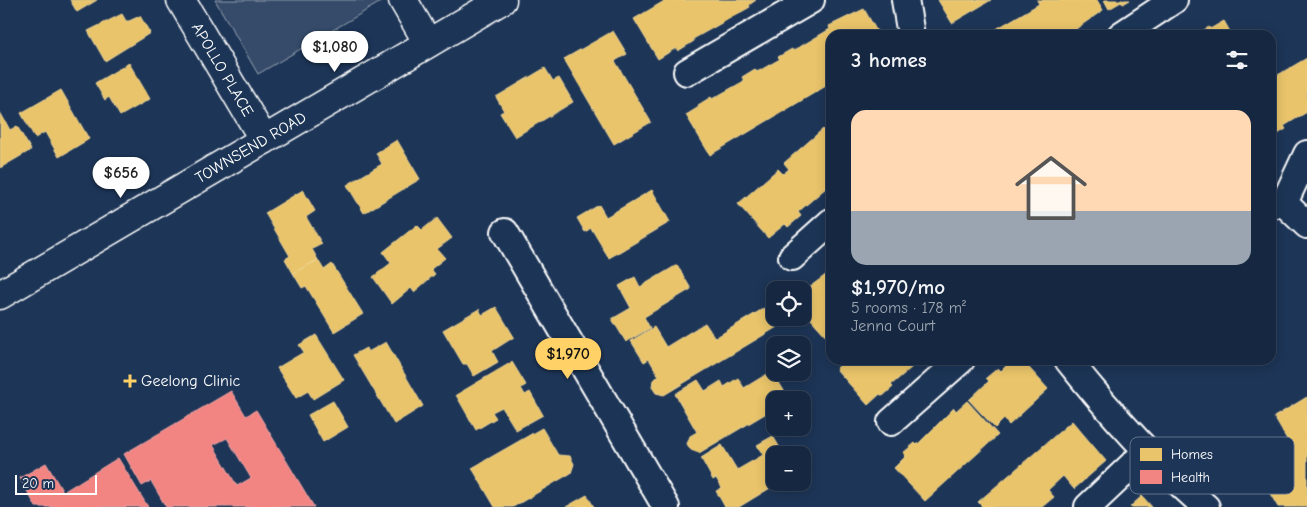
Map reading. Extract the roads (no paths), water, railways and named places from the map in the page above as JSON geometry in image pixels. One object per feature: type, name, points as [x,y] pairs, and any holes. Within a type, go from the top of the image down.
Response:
[{"type":"main road","name":"APOLLO PLACE","points":[[181,0],[264,140]]},
{"type":"main road","points":[[403,0],[428,43]]},
{"type":"main road","name":"TOWNSEND ROAD","points":[[0,295],[502,0]]},
{"type":"street","points":[[687,72],[811,0]]},
{"type":"street","points":[[905,0],[911,30]]},
{"type":"street","points":[[1129,30],[1174,0]]},
{"type":"street","points":[[1307,154],[1278,204],[1307,225]]},
{"type":"street","points":[[792,257],[826,226]]},
{"type":"street","points":[[505,232],[666,507]]},
{"type":"street","points":[[891,422],[955,365]]},
{"type":"street","points":[[1072,365],[1094,394],[1133,437]]},
{"type":"street","points":[[1088,507],[1130,468]]},
{"type":"street","points":[[1192,494],[1206,507]]},
{"type":"place","name":"Geelong Clinic","points":[[130,381]]}]
